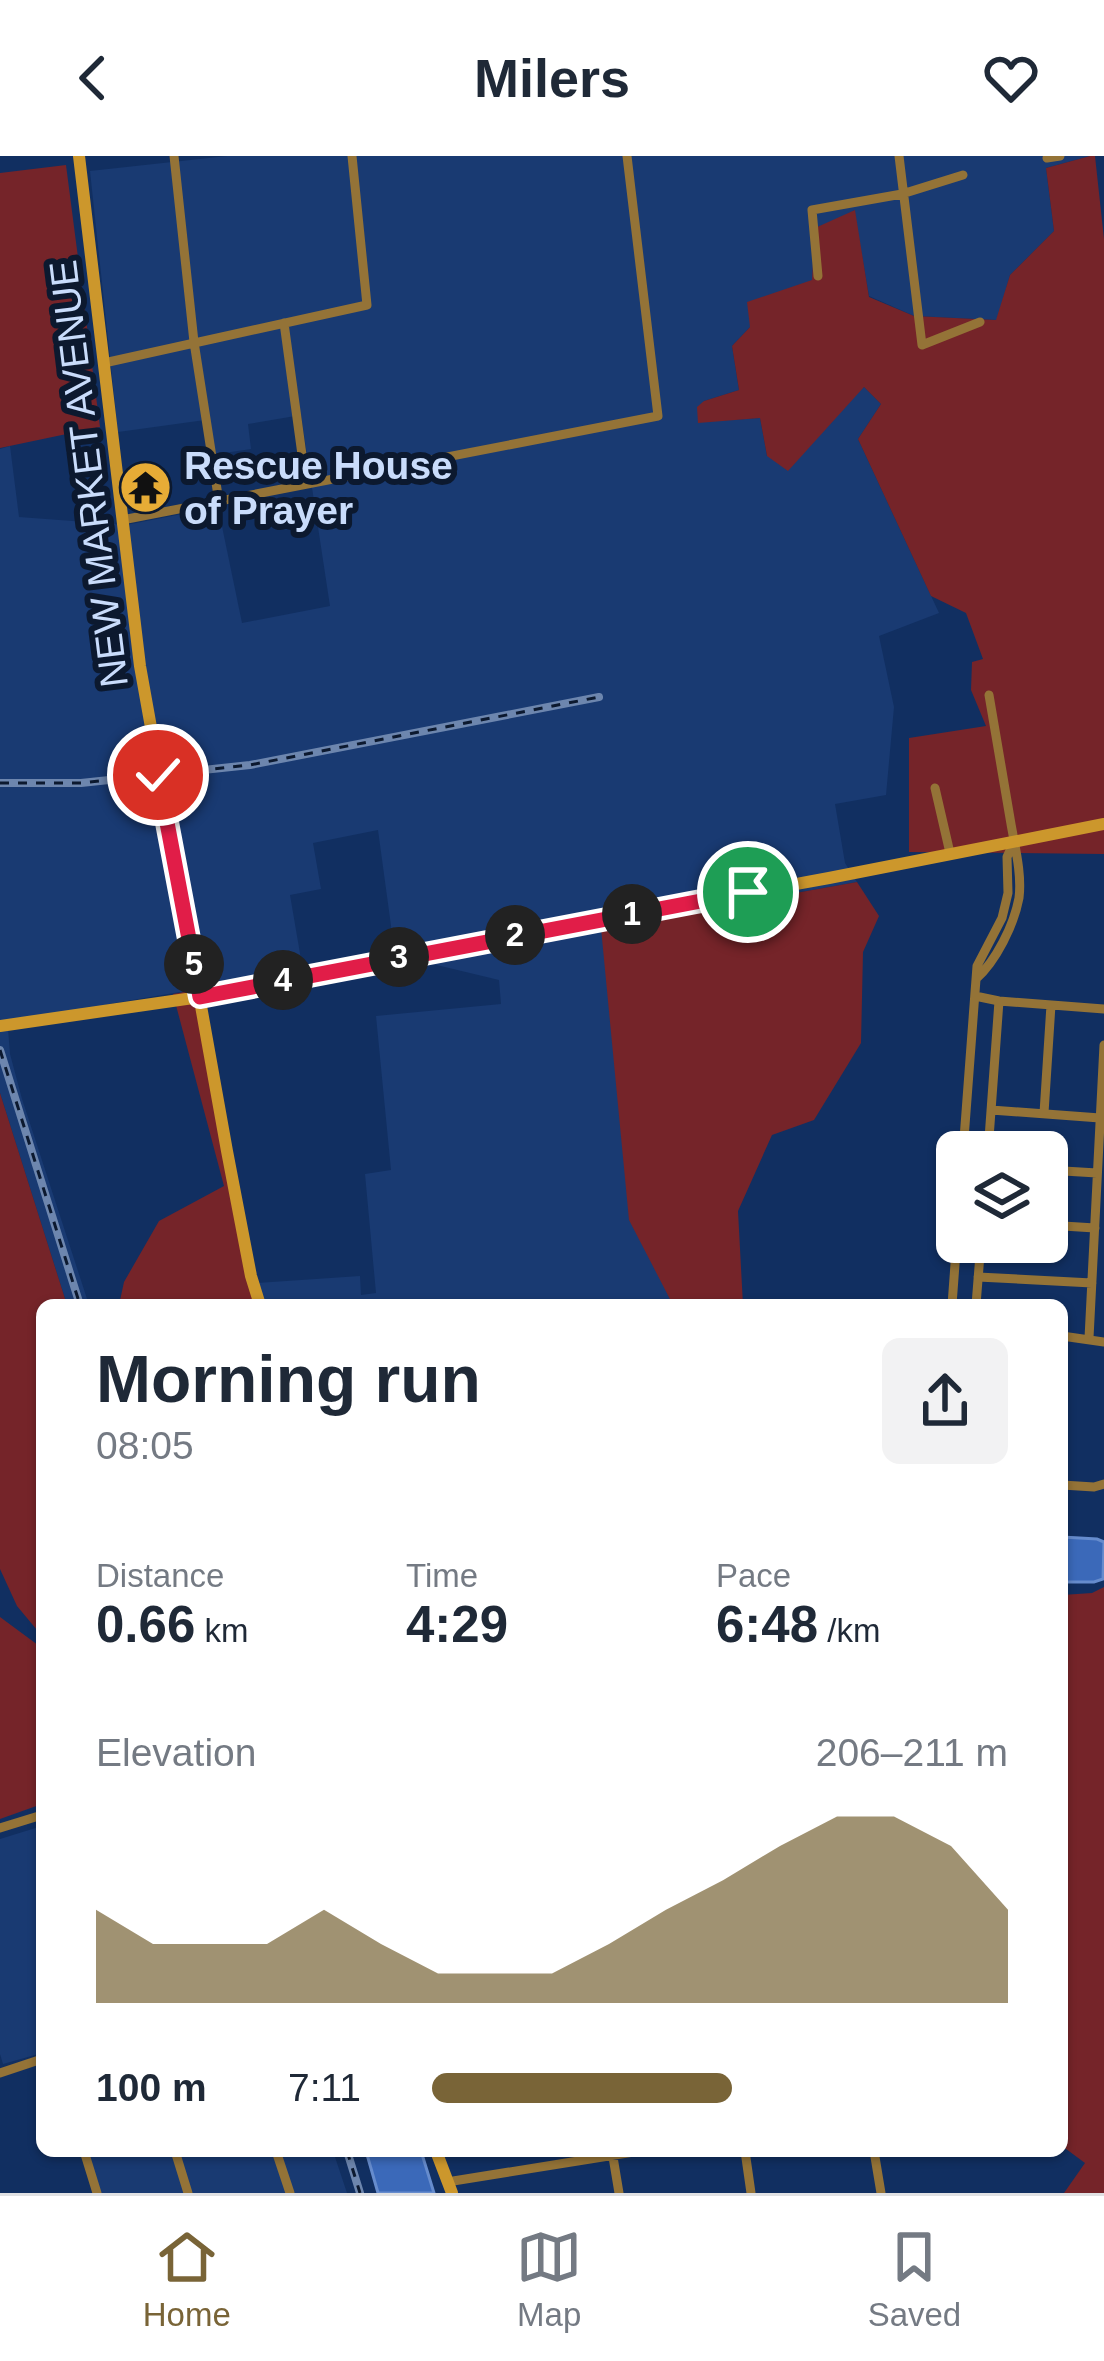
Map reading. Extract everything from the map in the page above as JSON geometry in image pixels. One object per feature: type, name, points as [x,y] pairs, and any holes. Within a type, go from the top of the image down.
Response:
[{"type":"main road","name":"NEW MARKET AVENUE","points":[[80,156],[140,666],[258,1299]]},
{"type":"main road","points":[[0,1026],[200,997],[1104,824]]},
{"type":"main road","points":[[438,2157],[450,2187]]},
{"type":"street","points":[[174,156],[194,342],[219,502]]},
{"type":"street","points":[[104,363],[368,305],[352,156]]},
{"type":"street","points":[[122,520],[658,416],[627,156]]},
{"type":"street","points":[[899,156],[922,345],[980,322]]},
{"type":"street","points":[[1046,158],[1060,156]]},
{"type":"street","points":[[818,276],[812,210],[902,194],[962,175]]},
{"type":"street","points":[[284,323],[307,484]]},
{"type":"street","points":[[965,1131],[977,966],[1002,918],[1008,893],[1006,857],[1014,842],[989,695]]},
{"type":"street","points":[[935,788],[950,853]]},
{"type":"street","points":[[975,996],[1104,1009]]},
{"type":"street","points":[[990,1131],[999,1001]]},
{"type":"street","points":[[1044,1113],[1052,1005]]},
{"type":"street","points":[[1089,1338],[1104,1045]]},
{"type":"street","points":[[991,1110],[1100,1118]]},
{"type":"street","points":[[1068,1171],[1097,1173]]},
{"type":"street","points":[[1068,1226],[1095,1228]]},
{"type":"street","points":[[952,1299],[955,1263]]},
{"type":"street","points":[[976,1299],[979,1263]]},
{"type":"street","points":[[978,1276],[1092,1283]]},
{"type":"street","points":[[1068,1336],[1104,1342]]},
{"type":"street","points":[[1068,1485],[1104,1484]]},
{"type":"street","points":[[0,1828],[36,1817]]},
{"type":"street","points":[[0,2073],[36,2062]]},
{"type":"street","points":[[86,2157],[97,2193]]},
{"type":"street","points":[[177,2157],[188,2193]]},
{"type":"street","points":[[278,2157],[290,2193]]},
{"type":"street","points":[[450,2187],[594,2157]]},
{"type":"street","points":[[614,2157],[620,2193]]},
{"type":"street","points":[[746,2157],[751,2193]]},
{"type":"street","points":[[875,2157],[881,2193]]},
{"type":"shaded area","points":[[227,156],[1090,156],[1046,168],[1054,231],[1010,275],[997,320],[914,316],[869,296],[854,210],[812,281],[732,346],[739,390],[704,401],[699,422],[760,418],[767,456],[864,387],[881,404],[858,439],[939,613],[879,636],[894,707],[886,795],[835,804],[845,863],[857,882],[601,928],[672,1299],[264,1299],[257,1283],[360,1276],[361,1295],[376,1293],[365,1174],[391,1170],[376,1016],[501,1004],[499,980],[395,955],[378,830],[313,843],[321,889],[290,895],[303,971],[109,1004],[8,1029],[22,1099],[87,1299],[65,1299],[0,1093],[0,449],[10,446],[19,517],[126,525],[218,507],[242,623],[330,606],[301,415],[248,424],[251,449],[211,455],[205,420],[118,432],[90,171]]},
{"type":"shaded area","points":[[1095,156],[1104,239],[1104,854],[909,852],[909,738],[986,726],[971,690],[972,662],[983,659],[966,613],[931,596],[858,439],[881,404],[864,387],[788,471],[767,456],[760,418],[698,423],[697,407],[739,390],[732,346],[750,327],[747,302],[812,280],[815,228],[855,210],[869,297],[914,316],[996,320],[1010,275],[1054,231],[1046,168]]},
{"type":"shaded area","points":[[66,165],[100,427],[0,448],[0,173]]},
{"type":"shaded area","points":[[857,882],[879,916],[863,952],[861,1043],[814,1120],[772,1135],[738,1211],[743,1299],[670,1299],[629,1220],[601,928]]},
{"type":"shaded area","points":[[202,989],[264,1299],[120,1299],[124,1282],[159,1221],[224,1186],[173,994]]},
{"type":"shaded area","points":[[0,1093],[65,1299],[36,1299],[36,1629],[17,1606],[0,1569]]},
{"type":"shaded area","points":[[1068,1537],[1104,1542],[1103,1579],[1068,1582]]},
{"type":"shaded area","points":[[1104,1587],[1104,2193],[1064,2193],[1085,2163],[1068,2150],[1068,1595]]},
{"type":"shaded area","points":[[0,1617],[36,1644],[36,1806],[0,1819]]},
{"type":"shaded area","points":[[36,1828],[36,2055],[3,2064],[0,2054],[0,1839]]},
{"type":"shaded area","points":[[85,2157],[335,2157],[347,2193],[97,2193]]},
{"type":"shaded area","points":[[368,2157],[423,2157],[434,2193],[378,2193]]},
{"type":"railway","points":[[0,783],[81,783],[250,765],[599,697]]},
{"type":"railway","points":[[0,1050],[78,1299]]},
{"type":"railway","points":[[349,2157],[360,2193]]},
{"type":"place","name":"Rescue House of Prayer","points":[[145,487]]},
{"type":"route","points":[[158,775],[200,997],[748,892]]}]
